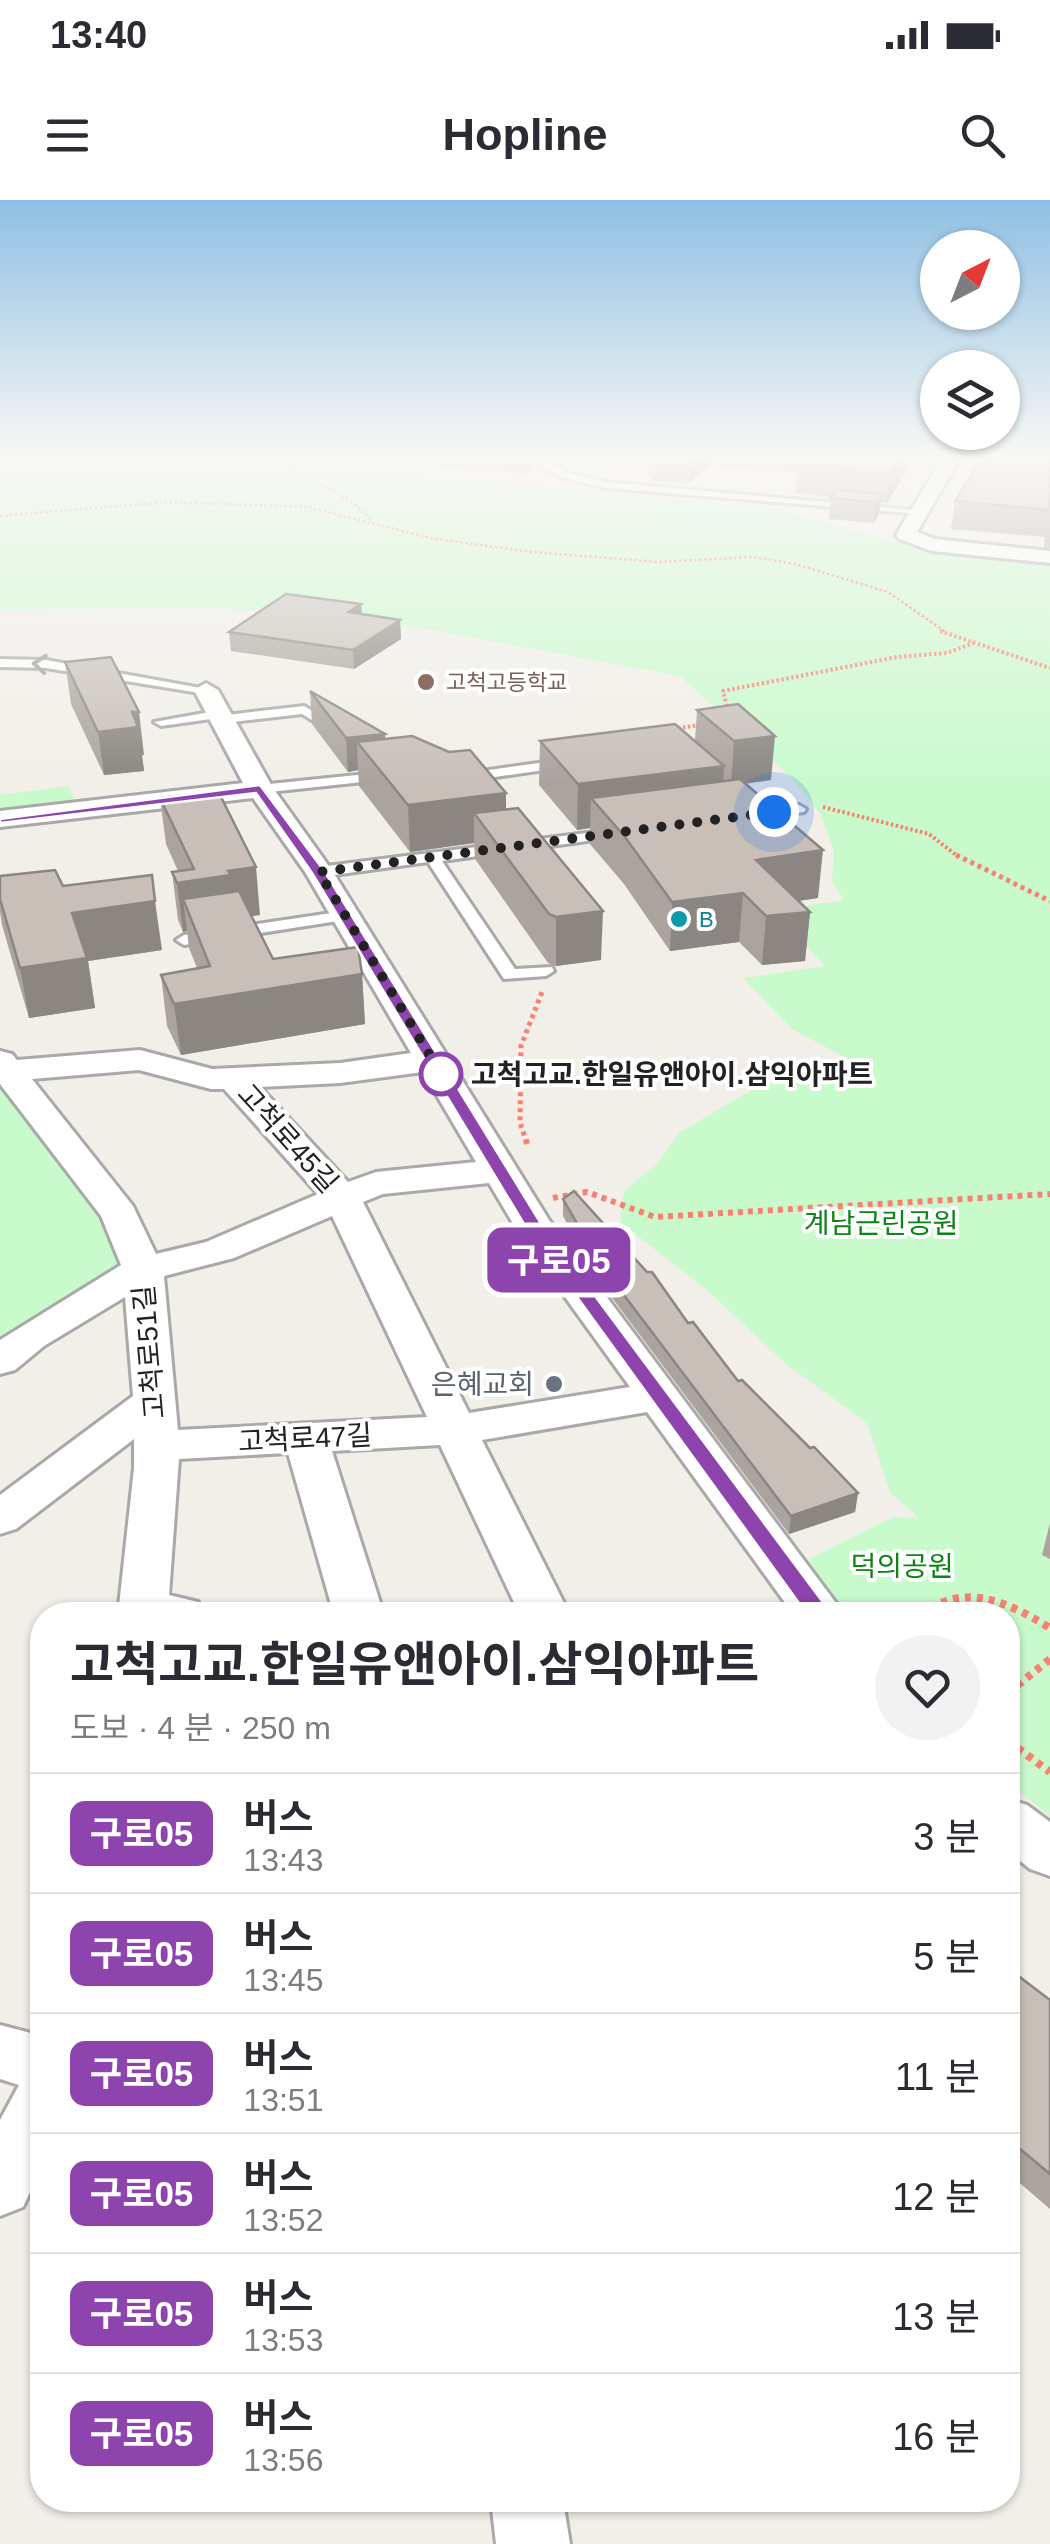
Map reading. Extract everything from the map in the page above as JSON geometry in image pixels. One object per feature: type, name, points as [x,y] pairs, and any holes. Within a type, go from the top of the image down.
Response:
[{"type":"street","points":[[206,690],[260,789],[319,872],[432,1060],[517,1176],[660,1396],[811,1602]]},
{"type":"street","points":[[0,819],[260,789]]},
{"type":"street","name":"고척로51길","points":[[4,1066],[140,1060],[211,1079],[340,1073],[432,1060]]},
{"type":"street","name":"고척로51길","points":[[4,1066],[119,1214],[143,1269],[155,1401],[156,1602]]},
{"type":"street","name":"고척로45길","points":[[233,1078],[342,1198]]},
{"type":"street","name":"고척로45길","points":[[0,1362],[29,1337],[143,1269],[220,1250],[376,1182],[517,1176]]},
{"type":"street","points":[[342,1198],[539,1602]]},
{"type":"street","name":"고척로47길","points":[[156,1446],[454,1430],[660,1396]]},
{"type":"street","points":[[0,1518],[155,1401]]},
{"type":"street","points":[[306,1438],[355,1602]]},
{"type":"street","points":[[1020,1829],[1050,1853]]},
{"type":"street","points":[[0,2052],[30,2061]]},
{"type":"street","points":[[0,2185],[30,2126]]},
{"type":"street","points":[[529,2512],[533,2544]]},
{"type":"lane","points":[[0,663],[46,664],[206,690]]},
{"type":"lane","points":[[161,722],[304,710],[350,736]]},
{"type":"lane","points":[[437,781],[592,760]]},
{"type":"lane","points":[[260,789],[400,774]]},
{"type":"lane","points":[[732,818],[799,809]]},
{"type":"lane","points":[[319,872],[638,830]]},
{"type":"lane","points":[[432,858],[510,975],[546,971]]},
{"type":"lane","points":[[184,940],[345,916]]},
{"type":"path","points":[[796,564],[888,592],[907,602],[940,631],[1050,668]]},
{"type":"path","points":[[738,720],[725,708],[723,691],[897,657],[947,652],[976,643]]},
{"type":"path","points":[[659,731],[711,724]]},
{"type":"path","points":[[799,809],[840,809],[929,834],[982,870],[1050,901]]},
{"type":"path","points":[[546,971],[538,1007],[521,1046],[517,1176],[587,1192],[655,1217],[1050,1194]]},
{"type":"path","points":[[942,1602],[966,1594],[999,1602]]},
{"type":"path","points":[[1020,1609],[1050,1628]]},
{"type":"path","points":[[1020,1683],[1050,1659]]},
{"type":"path","points":[[1020,1750],[1050,1772]]},
{"type":"green space","name":"계남근린공원","points":[[0,564],[1050,566],[1050,1816],[1020,1792],[1020,1602],[838,1602],[805,1561],[893,1517],[919,1518],[890,1492],[867,1423],[786,1364],[707,1290],[620,1222],[624,1191],[658,1163],[679,1133],[746,1093],[844,1057],[792,1029],[743,978],[825,966],[773,911],[844,900],[832,881],[834,851],[821,815],[792,778],[680,676],[426,629],[288,612],[219,608],[0,609]]},
{"type":"green space","points":[[69,786],[78,810],[0,819],[0,795]]},
{"type":"green space","points":[[0,1061],[143,1269],[0,1361]]},
{"type":"building","points":[[286,594],[361,604],[349,612],[400,620],[353,650],[229,632]]},
{"type":"building","points":[[111,657],[139,712],[132,712],[138,727],[98,732],[65,662]]},
{"type":"building","points":[[310,691],[385,734],[346,738]]},
{"type":"building","points":[[738,704],[775,736],[734,741],[697,710]]},
{"type":"building","points":[[675,724],[724,766],[578,784],[540,741]]},
{"type":"building","points":[[412,736],[449,752],[470,750],[506,793],[408,805],[357,742]]},
{"type":"building","points":[[740,779],[823,850],[756,860],[810,912],[766,916],[743,893],[672,902],[591,798]]},
{"type":"building","points":[[218,791],[256,867],[177,883],[172,872],[194,869],[160,798]]},
{"type":"building","points":[[518,808],[603,911],[556,917],[549,914],[474,813]]},
{"type":"building","points":[[55,870],[63,886],[152,875],[155,901],[72,913],[87,958],[20,968],[0,899],[0,876]]},
{"type":"building","points":[[239,891],[273,959],[358,947],[362,974],[174,1004],[161,975],[210,966],[183,899]]},
{"type":"building","points":[[574,1191],[647,1272],[652,1272],[688,1323],[693,1322],[738,1381],[742,1380],[810,1448],[814,1447],[858,1493],[791,1516],[580,1237],[577,1232],[582,1232],[563,1199]]},
{"type":"building","points":[[1020,1977],[1050,2000],[1050,2174],[1020,2149]]},
{"type":"bus line","name":"구로05","points":[[0,819],[260,789],[319,872],[532,1224],[810,1602]]},
{"type":"place","name":"고척고등학교","points":[[426,682]]},
{"type":"place","name":"B","points":[[679,919]]},
{"type":"place","name":"고척고교.한일유앤아이.삼익아파트","points":[[441,1074]]},
{"type":"place","name":"은혜교회","points":[[554,1384]]},
{"type":"route","points":[[441,1074],[449,1087],[319,872],[774,812]]},
{"type":"park label","name":"덕의공원","points":[[902,1566]]}]
